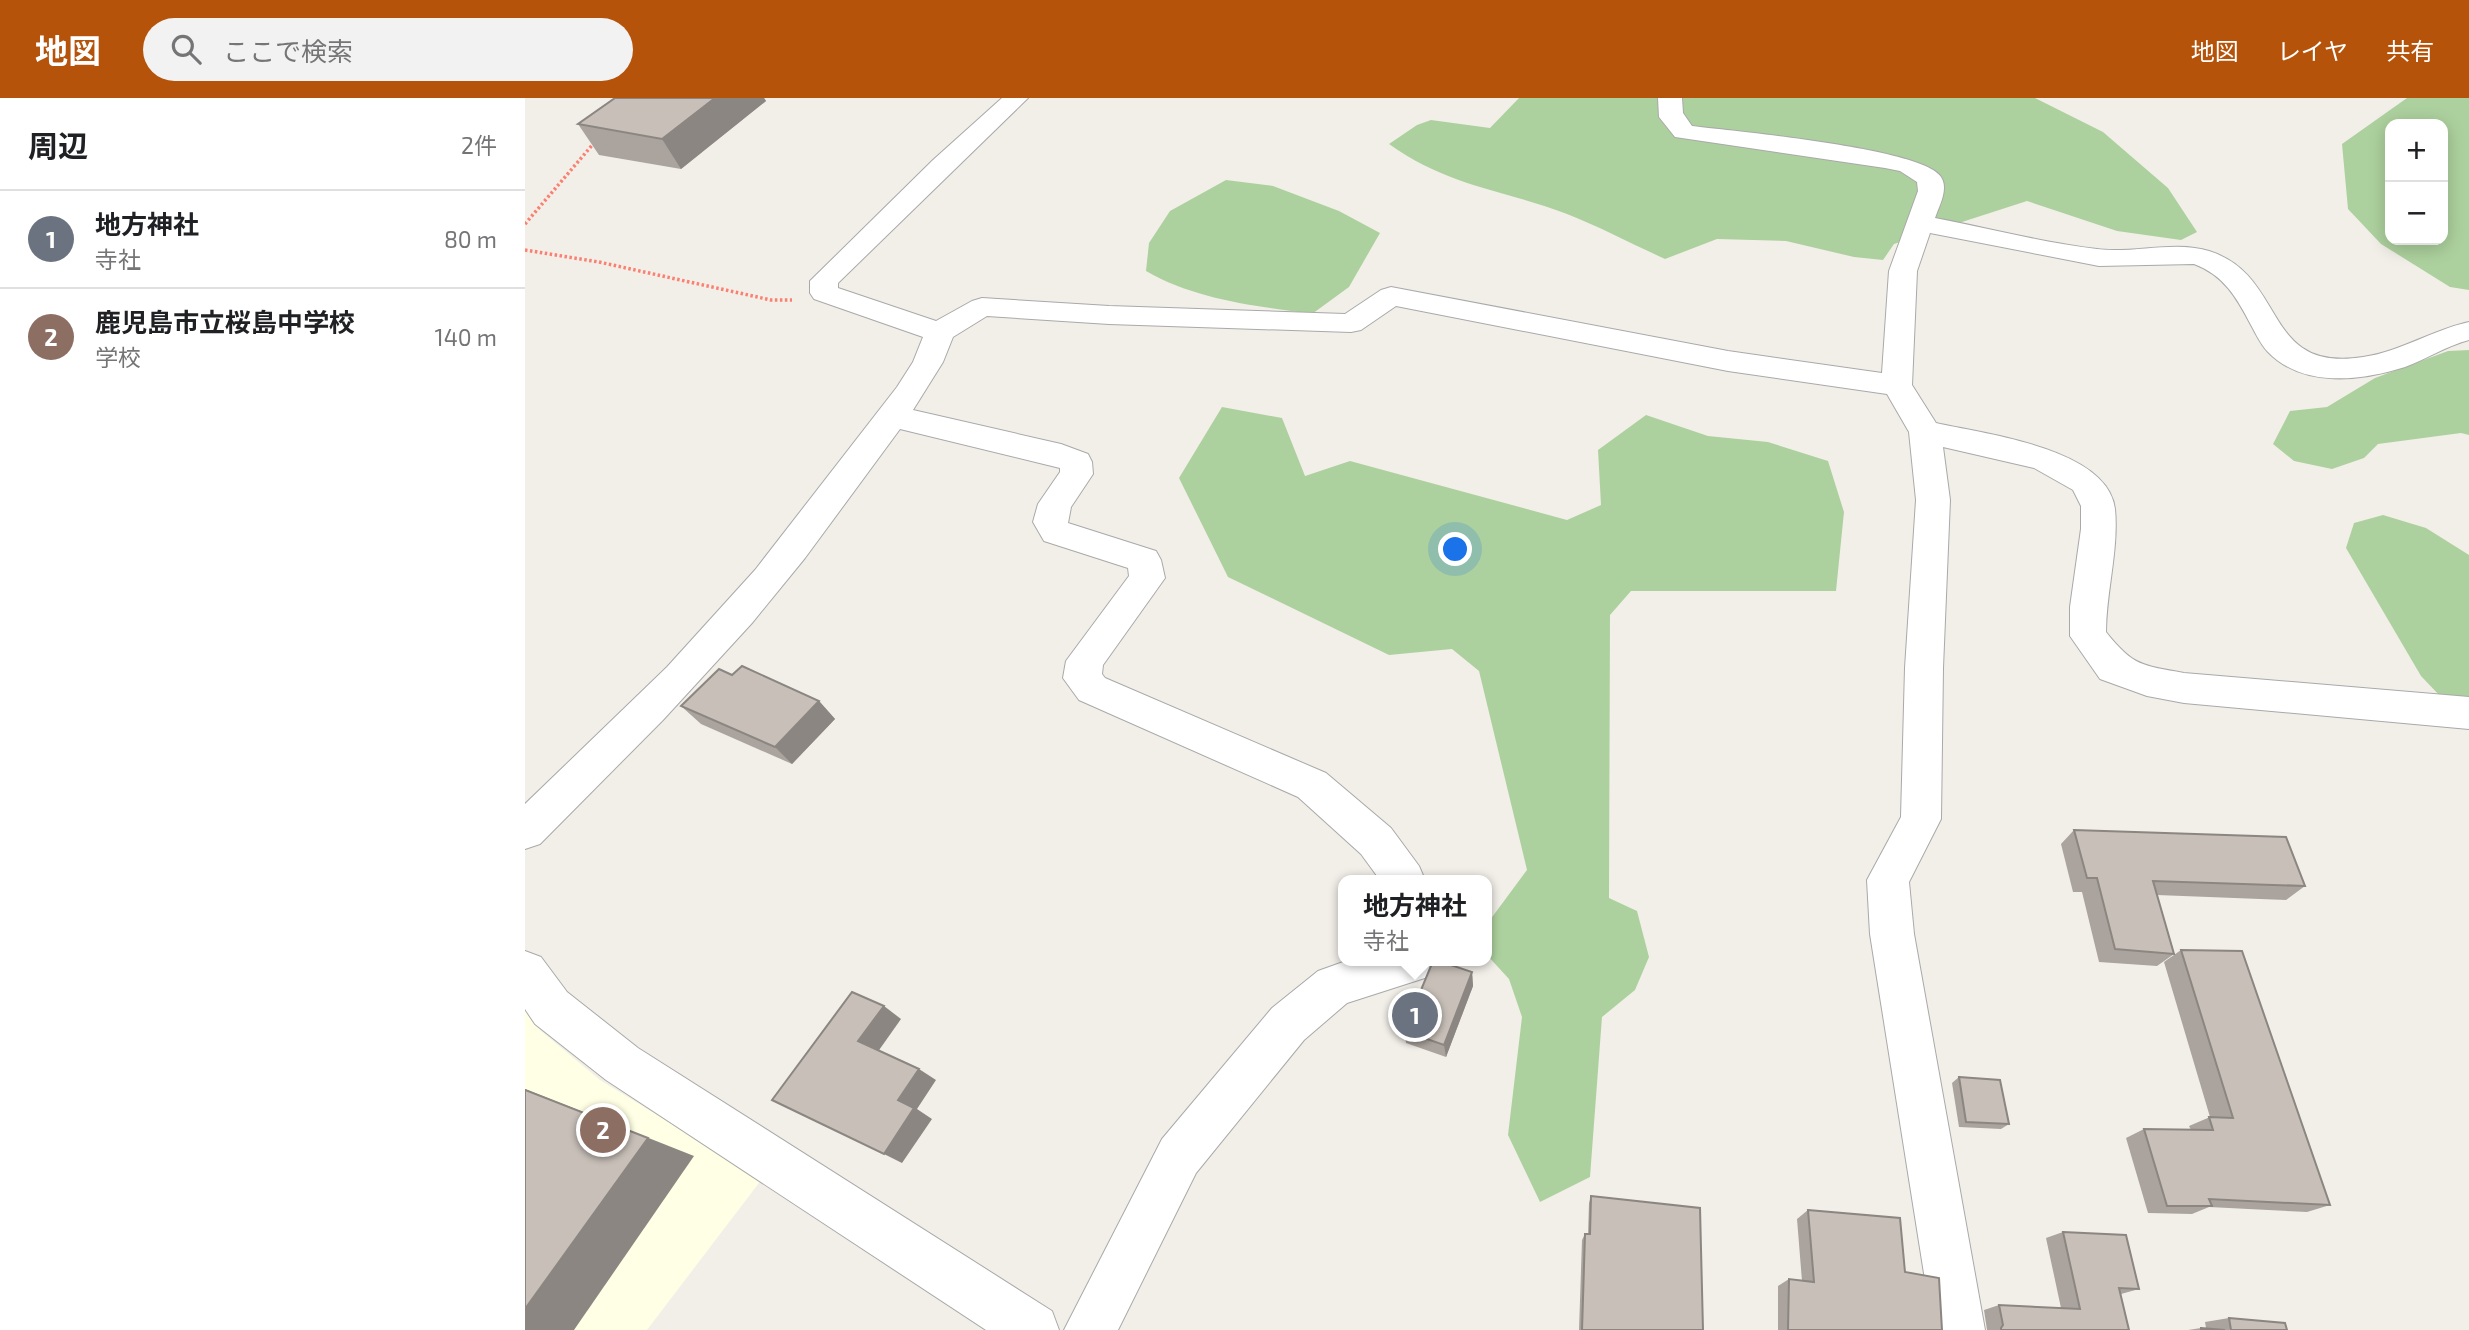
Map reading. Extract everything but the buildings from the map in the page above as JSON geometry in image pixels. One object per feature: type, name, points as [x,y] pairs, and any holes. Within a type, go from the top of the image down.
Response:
[{"type":"street","points":[[1016,98],[942,165],[824,281],[824,293],[939,332],[982,307],[1109,315],[1351,323],[1391,296],[1728,361],[1897,385]]},
{"type":"street","points":[[1670,98],[1672,120],[1684,132],[1885,160],[1922,172],[1930,179],[1931,191],[1903,271],[1897,385],[1925,432],[1933,500],[1924,668],[1921,820],[1888,880],[1892,934],[1959,1330]]},
{"type":"street","points":[[1921,223],[2099,258],[2197,256],[2211,260],[2237,276],[2277,344],[2309,365],[2337,369],[2357,368],[2394,360],[2439,339],[2469,331]]},
{"type":"street","points":[[525,831],[660,698],[768,580],[892,416],[937,344],[939,332]]},
{"type":"street","points":[[892,416],[1061,455],[1076,462],[1077,474],[1055,504],[1050,522],[1056,533],[1143,560],[1147,578],[1085,661],[1081,678],[1092,689],[1312,785],[1376,841],[1400,875]]},
{"type":"street","points":[[1925,432],[2043,459],[2086,482],[2098,506],[2098,529],[2088,607],[2088,636],[2113,668],[2147,681],[2184,688],[2469,713]]},
{"type":"street","points":[[1090,1330],[1178,1156],[1288,1024],[1335,986],[1399,966]]},
{"type":"street","points":[[525,972],[551,1008],[622,1064],[1033,1330]]},
{"type":"path","points":[[525,224],[546,202],[587,148],[598,141]]},
{"type":"path","points":[[525,250],[599,262],[771,300],[808,300],[824,293]]},
{"type":"shaded area","points":[[525,1009],[540,1030],[600,1080],[762,1179],[647,1330],[525,1330]]},
{"type":"green space","points":[[1519,98],[2035,98],[2103,132],[2168,188],[2197,232],[2181,240],[2117,231],[2027,201],[1894,244],[1883,260],[1854,257],[1786,241],[1717,239],[1665,259],[1567,214],[1433,170],[1389,144],[1417,125],[1431,120],[1490,128]]},
{"type":"green space","points":[[2407,98],[2469,98],[2469,290],[2450,287],[2381,244],[2348,209],[2342,144]]},
{"type":"green space","points":[[1226,180],[1273,186],[1339,211],[1380,233],[1349,287],[1312,314],[1248,305],[1206,295],[1165,281],[1146,271],[1149,243],[1170,211]]},
{"type":"green space","points":[[2469,350],[2469,435],[2461,433],[2378,444],[2364,458],[2332,469],[2294,461],[2273,444],[2290,411],[2327,407],[2375,378],[2448,351]]},
{"type":"green space","points":[[1222,407],[1282,418],[1305,476],[1350,461],[1567,520],[1601,505],[1598,450],[1646,415],[1708,436],[1768,442],[1828,461],[1844,512],[1836,591],[1631,591],[1610,615],[1609,898],[1637,911],[1649,957],[1635,990],[1602,1017],[1590,1177],[1540,1202],[1508,1135],[1522,1017],[1509,979],[1492,960],[1492,917],[1527,870],[1479,671],[1452,649],[1389,655],[1228,577],[1179,478]]},
{"type":"green space","points":[[2383,515],[2426,528],[2469,555],[2469,699],[2441,697],[2421,676],[2346,548],[2354,523]]},
{"type":"place","name":"地方神社","points":[[1415,1015]]},
{"type":"place","name":"鹿児島市立桜島中学校","points":[[603,1130]]}]
